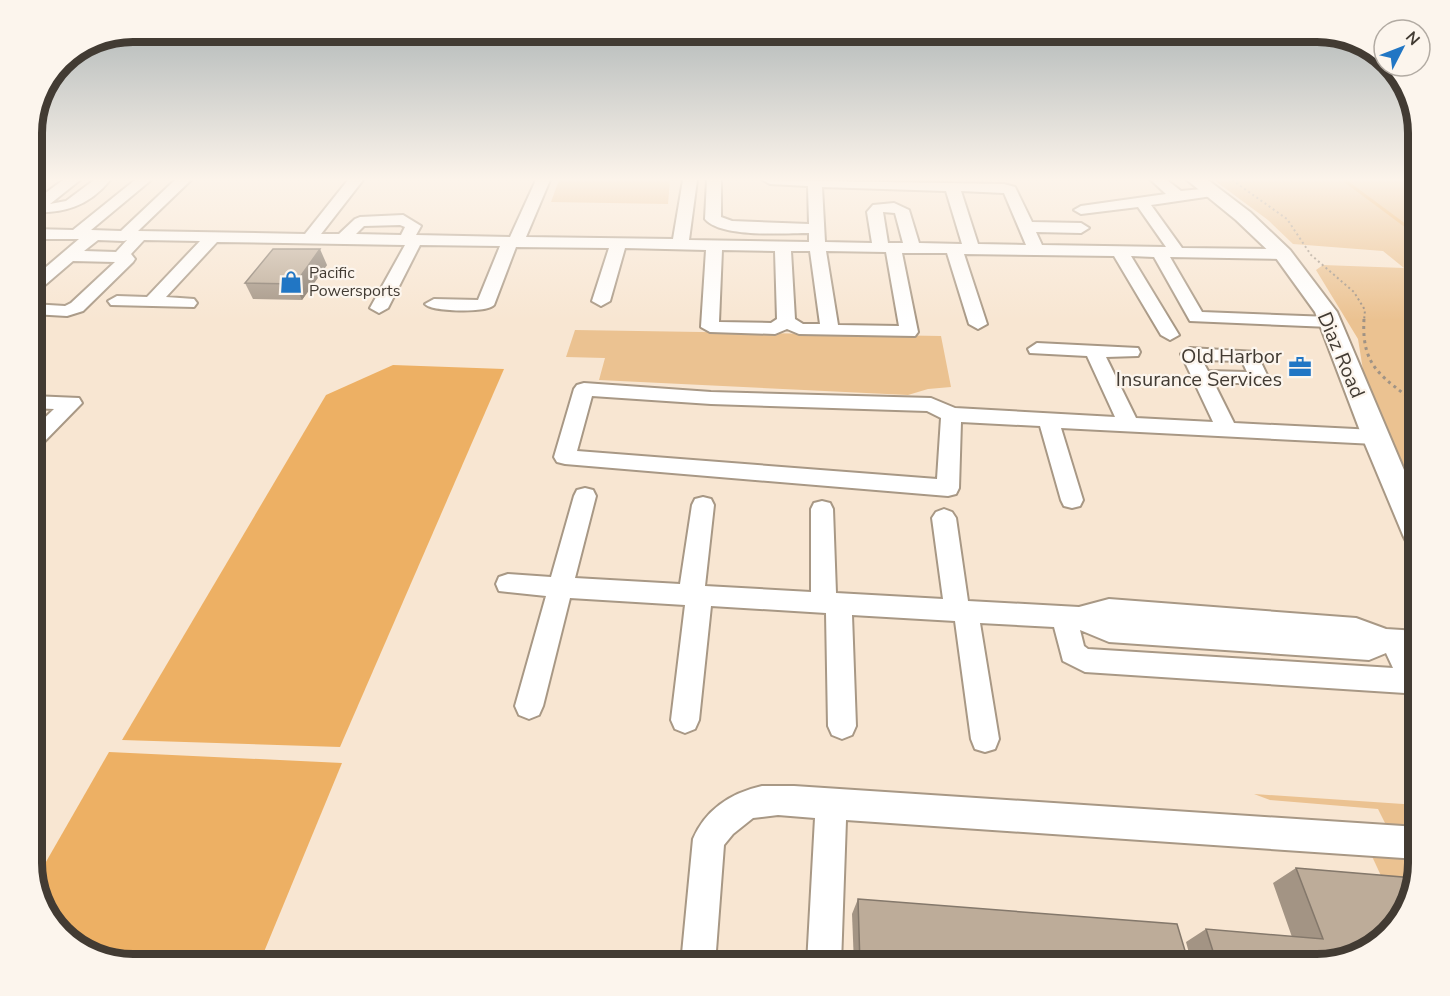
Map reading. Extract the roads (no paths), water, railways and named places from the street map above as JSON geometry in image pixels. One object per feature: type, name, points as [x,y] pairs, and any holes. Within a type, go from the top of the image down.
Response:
[{"type":"main road","name":"Diaz Road","points":[[1254,226],[1283,254],[1326,312],[1375,437],[1408,510]]},
{"type":"street","points":[[76,235],[87,226]]},
{"type":"street","points":[[122,256],[132,236],[141,226]]},
{"type":"street","points":[[309,239],[319,226]]},
{"type":"street","points":[[434,304],[485,305],[521,226]]},
{"type":"street","points":[[680,245],[683,226]]},
{"type":"street","points":[[743,226],[817,229],[817,247],[830,330]]},
{"type":"street","points":[[786,321],[799,329],[909,332],[880,226]]},
{"type":"street","points":[[907,226],[913,249]]},
{"type":"street","points":[[959,226],[978,324]]},
{"type":"street","points":[[1155,226],[1196,317],[1330,322]]},
{"type":"street","points":[[1036,250],[1026,227],[1081,228]]},
{"type":"street","points":[[42,234],[1283,254]]},
{"type":"street","points":[[42,278],[94,236]]},
{"type":"street","points":[[152,302],[213,237]]},
{"type":"street","points":[[379,308],[411,240]]},
{"type":"street","points":[[601,301],[618,244]]},
{"type":"street","points":[[714,246],[710,327],[775,328],[786,321]]},
{"type":"street","points":[[783,247],[786,321]]},
{"type":"street","points":[[1120,252],[1170,335]]},
{"type":"street","points":[[42,310],[67,311],[77,307],[127,259],[122,256],[69,255]]},
{"type":"street","points":[[117,301],[188,303]]},
{"type":"street","points":[[1037,349],[1131,352]]},
{"type":"street","points":[[1094,351],[1129,424]]},
{"type":"street","points":[[1203,377],[1227,429]]},
{"type":"street","points":[[951,415],[948,488],[565,457],[584,389],[711,398],[931,405],[951,415],[1375,437]]},
{"type":"street","points":[[42,402],[72,403],[42,432]]},
{"type":"street","points":[[1048,420],[1072,500]]},
{"type":"street","points":[[529,706],[585,496]]},
{"type":"street","points":[[685,720],[703,505]]},
{"type":"street","points":[[822,509],[842,726]]},
{"type":"street","points":[[944,518],[985,739]]},
{"type":"street","points":[[508,584],[1072,618],[1109,631],[1220,628],[1370,649],[1399,641],[1408,665]]},
{"type":"street","points":[[1072,618],[1072,653],[1077,658],[1408,683]]},
{"type":"street","points":[[1220,628],[1238,671]]},
{"type":"street","points":[[699,954],[709,839],[720,822],[748,802],[765,799],[1408,842]]},
{"type":"street","points":[[824,954],[831,804]]},
{"type":"place","name":"Pacific Powersports","points":[[291,282]]},
{"type":"place","name":"Old Harbor Insurance Services","points":[[1300,367]]}]
